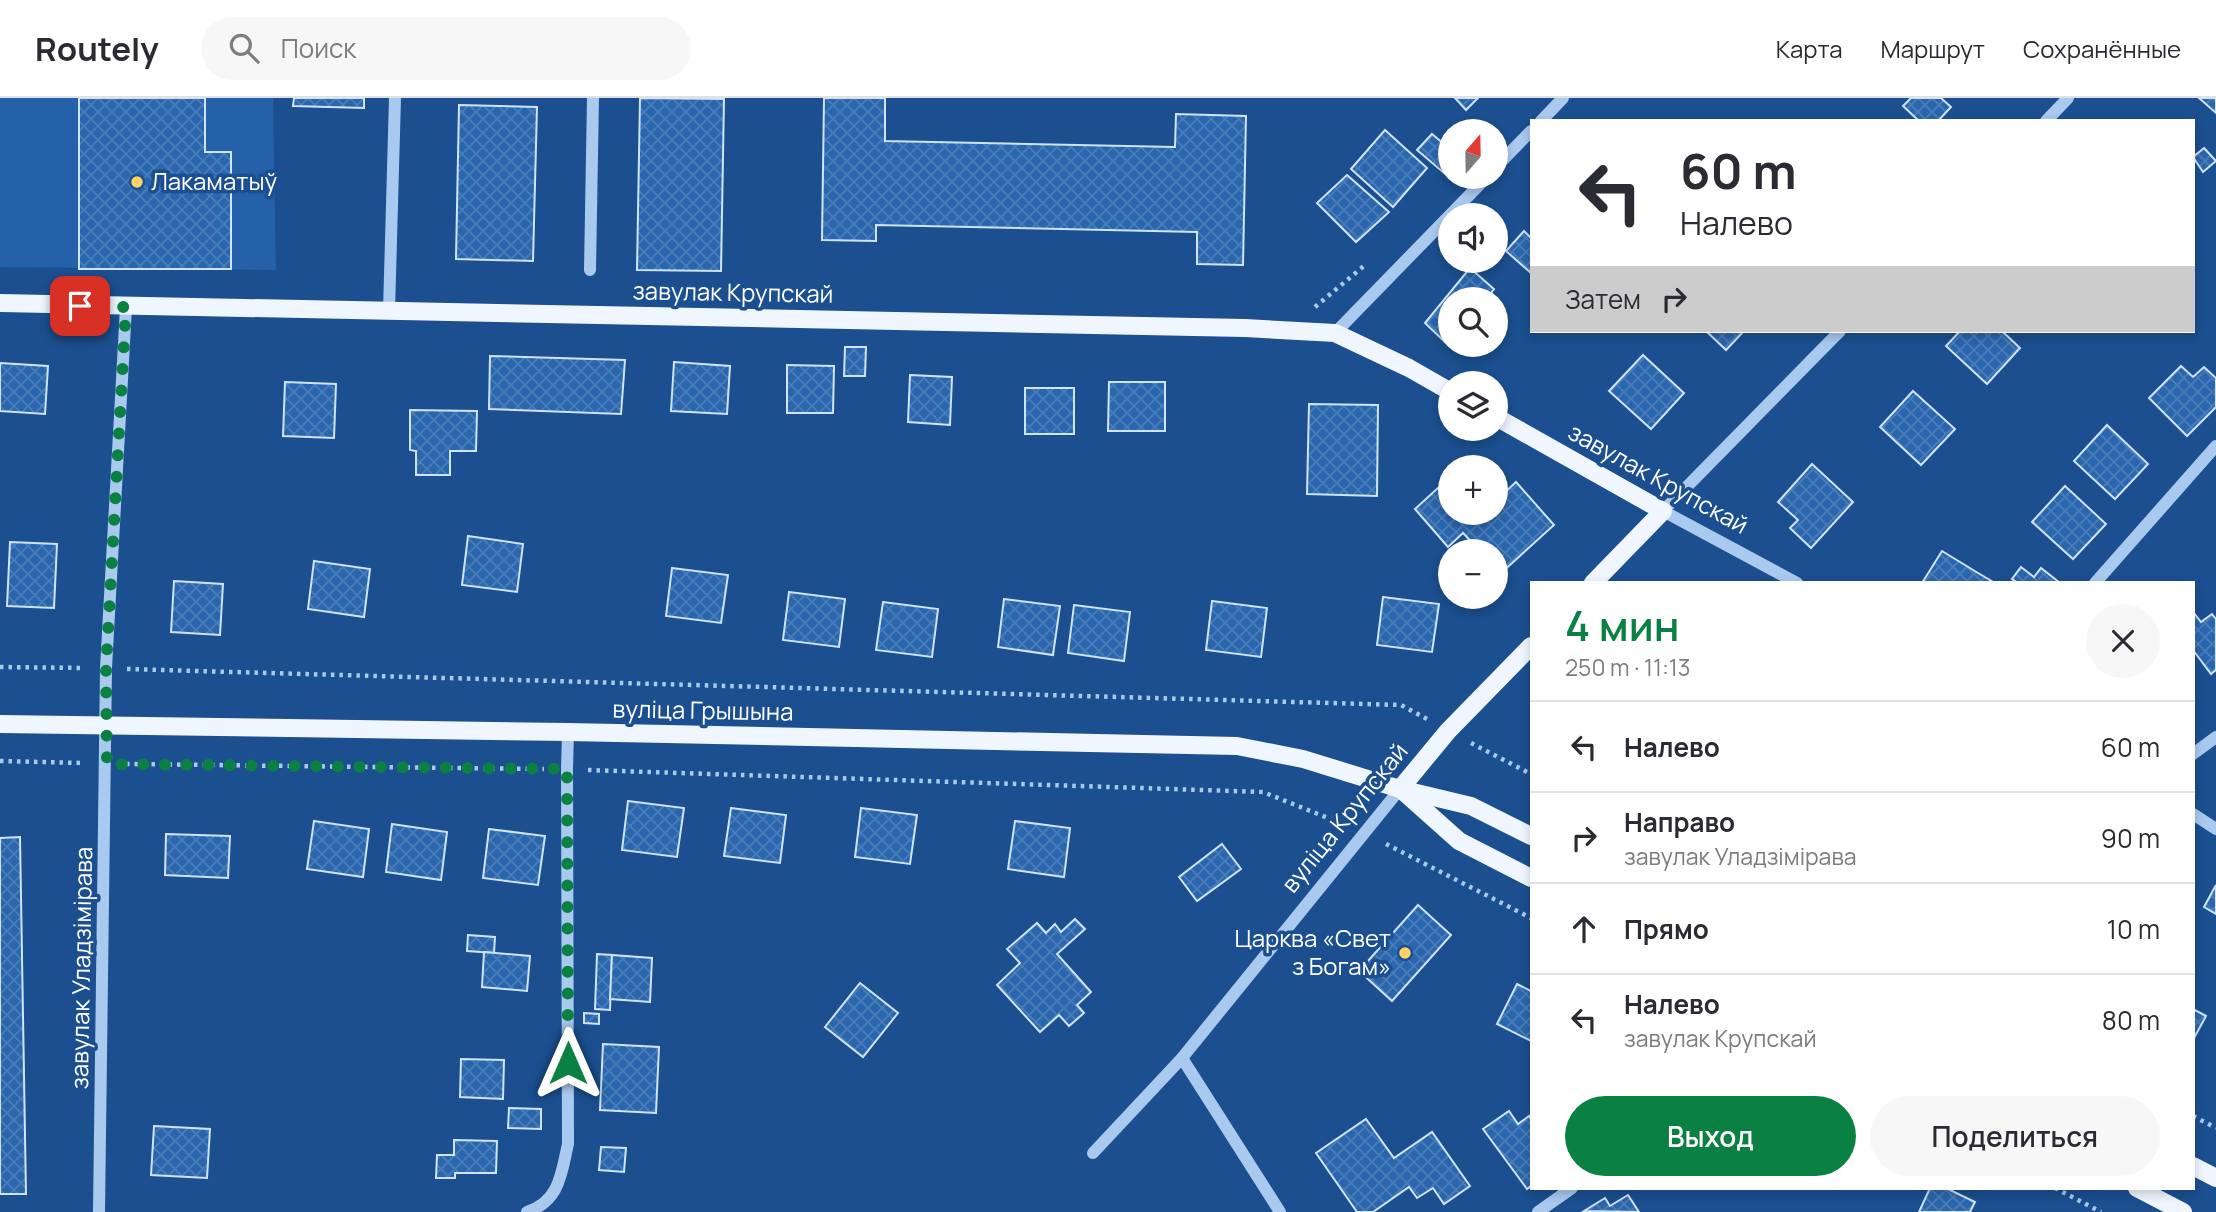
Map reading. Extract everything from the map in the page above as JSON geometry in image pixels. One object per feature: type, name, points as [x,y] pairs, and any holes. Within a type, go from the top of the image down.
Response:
[{"type":"main road","name":"завулак Крупскай","points":[[0,303],[1245,328],[1335,333],[1438,385]]},
{"type":"main road","name":"завулак Крупскай","points":[[1508,424],[1663,511]]},
{"type":"main road","points":[[1595,581],[1663,511]]},
{"type":"main road","name":"вуліца Крупскай","points":[[1400,789],[1448,731],[1530,647]]},
{"type":"main road","name":"вуліца Грышына","points":[[0,724],[568,732],[1237,746],[1303,759],[1400,789],[1471,806],[1530,836]]},
{"type":"main road","name":"вуліца Грышына","points":[[1400,789],[1459,841],[1530,877]]},
{"type":"main road","points":[[2195,1167],[2216,1178]]},
{"type":"main road","points":[[2141,1190],[2183,1212]]},
{"type":"street","points":[[389,311],[395,98]]},
{"type":"street","points":[[590,270],[593,98]]},
{"type":"street","points":[[1543,119],[1563,98]]},
{"type":"street","points":[[2048,119],[2068,98]]},
{"type":"street","points":[[1508,155],[1530,132]]},
{"type":"street","points":[[1335,333],[1475,189]]},
{"type":"street","name":"завулак Уладзімірава","points":[[99,1212],[107,764],[106,668],[126,307]]},
{"type":"street","points":[[1663,511],[1838,333]]},
{"type":"street","points":[[2097,581],[2216,446]]},
{"type":"street","name":"завулак Крупскай","points":[[1663,511],[1793,581]]},
{"type":"street","points":[[527,1212],[541,1207],[558,1186],[568,1144],[568,732]]},
{"type":"street","points":[[2195,753],[2216,737]]},
{"type":"street","name":"вуліца Крупскай","points":[[1093,1153],[1182,1058],[1400,789]]},
{"type":"street","points":[[2195,815],[2216,829]]},
{"type":"street","points":[[1182,1058],[1280,1212]]},
{"type":"street","points":[[1538,1212],[1569,1190]]},
{"type":"path","points":[[1309,312],[1371,260]]},
{"type":"path","points":[[0,667],[1401,705],[1530,773]]},
{"type":"path","points":[[0,761],[567,769],[1263,792],[1365,833],[1530,917]]},
{"type":"path","points":[[2195,1117],[2216,1129]]},
{"type":"path","points":[[2059,1190],[2101,1212]]},
{"type":"shaded area","name":"Лакаматыў","points":[[0,98],[273,98],[276,270],[0,267]]},
{"type":"building","points":[[79,98],[205,98],[205,152],[231,152],[231,269],[79,269]]},
{"type":"building","points":[[294,98],[364,98],[364,108],[293,106]]},
{"type":"building","points":[[640,98],[724,99],[721,271],[637,270]]},
{"type":"building","points":[[824,98],[885,98],[885,141],[1175,147],[1176,114],[1246,116],[1243,265],[1197,264],[1197,232],[876,225],[876,241],[822,240]]},
{"type":"building","points":[[1455,98],[1478,98],[1466,110]]},
{"type":"building","points":[[1911,98],[1941,98],[1951,107],[1940,119],[1917,119],[1903,106]]},
{"type":"building","points":[[2199,98],[2216,98],[2216,113]]},
{"type":"building","points":[[459,105],[537,107],[533,261],[456,259]]},
{"type":"building","points":[[1385,130],[1427,168],[1393,207],[1351,169]]},
{"type":"building","points":[[1432,134],[1438,139],[1438,168],[1417,150]]},
{"type":"building","points":[[2204,148],[2216,161],[2203,172],[2195,155]]},
{"type":"building","points":[[1347,175],[1389,212],[1356,242],[1317,203]]},
{"type":"building","points":[[1524,231],[1530,237],[1530,272],[1508,253],[1508,249]]},
{"type":"building","points":[[1466,273],[1476,273],[1492,287],[1454,287]]},
{"type":"building","points":[[1438,307],[1438,335],[1425,323]]},
{"type":"building","points":[[1708,333],[1742,333],[1726,350]]},
{"type":"building","points":[[1958,333],[2004,333],[2020,348],[1987,384],[1946,346]]},
{"type":"building","points":[[845,347],[866,347],[865,376],[844,376]]},
{"type":"building","points":[[1643,355],[1684,393],[1651,429],[1609,391]]},
{"type":"building","points":[[490,356],[625,360],[621,414],[489,409]]},
{"type":"building","points":[[674,362],[730,366],[727,414],[671,411]]},
{"type":"building","points":[[0,363],[48,366],[45,414],[0,411]]},
{"type":"building","points":[[787,365],[834,366],[833,413],[787,413]]},
{"type":"building","points":[[2181,366],[2193,377],[2204,367],[2216,378],[2216,407],[2187,436],[2149,398]]},
{"type":"building","points":[[910,375],[952,377],[950,425],[908,422]]},
{"type":"building","points":[[285,382],[336,384],[334,438],[283,436]]},
{"type":"building","points":[[1109,382],[1165,382],[1165,431],[1108,431]]},
{"type":"building","points":[[1025,388],[1074,388],[1074,434],[1025,434]]},
{"type":"building","points":[[1913,391],[1955,429],[1921,465],[1880,427]]},
{"type":"building","points":[[1309,404],[1378,405],[1377,496],[1307,494]]},
{"type":"building","points":[[410,410],[477,411],[476,451],[450,451],[450,475],[416,475],[416,451],[410,450]]},
{"type":"building","points":[[2107,425],[2148,464],[2115,499],[2074,461]]},
{"type":"building","points":[[1812,464],[1853,502],[1811,548],[1790,528],[1798,520],[1778,502]]},
{"type":"building","points":[[1516,482],[1554,525],[1508,567],[1508,539],[1469,539],[1463,533],[1457,539],[1441,539],[1415,509],[1438,488],[1438,525],[1508,525],[1508,489]]},
{"type":"building","points":[[2065,486],[2106,524],[2073,559],[2032,522]]},
{"type":"building","points":[[468,536],[523,544],[517,592],[462,585]]},
{"type":"building","points":[[10,542],[57,544],[54,608],[7,606]]},
{"type":"building","points":[[1942,551],[1992,581],[1923,581]]},
{"type":"building","points":[[314,561],[370,569],[364,617],[308,609]]},
{"type":"building","points":[[2021,567],[2034,577],[2041,568],[2057,581],[2015,581],[2012,579]]},
{"type":"building","points":[[672,568],[728,575],[721,623],[666,616]]},
{"type":"building","points":[[174,581],[223,584],[220,635],[171,632]]},
{"type":"building","points":[[789,592],[845,599],[839,647],[783,640]]},
{"type":"building","points":[[1383,597],[1438,604],[1432,652],[1377,645]]},
{"type":"building","points":[[1004,599],[1060,606],[1053,655],[998,647]]},
{"type":"building","points":[[1212,601],[1267,608],[1261,657],[1206,650]]},
{"type":"building","points":[[883,602],[938,609],[932,657],[876,650]]},
{"type":"building","points":[[1074,605],[1130,612],[1124,661],[1068,653]]},
{"type":"building","points":[[2195,614],[2201,622],[2212,614],[2216,619],[2216,670],[2211,674],[2195,653]]},
{"type":"building","points":[[628,801],[684,808],[677,857],[622,850]]},
{"type":"building","points":[[731,808],[786,815],[780,863],[724,856]]},
{"type":"building","points":[[861,808],[917,815],[910,864],[855,857]]},
{"type":"building","points":[[314,821],[369,829],[363,877],[307,869]]},
{"type":"building","points":[[1015,821],[1070,828],[1064,877],[1008,869]]},
{"type":"building","points":[[392,824],[447,832],[441,880],[386,872]]},
{"type":"building","points":[[489,829],[545,836],[538,885],[483,878]]},
{"type":"building","points":[[166,834],[230,836],[228,878],[165,875]]},
{"type":"building","points":[[20,837],[26,1194],[0,1194],[0,838]]},
{"type":"building","points":[[1222,844],[1241,869],[1197,901],[1179,877]]},
{"type":"building","points":[[2216,885],[2216,914],[2204,907]]},
{"type":"building","name":"Царква «Свет з Богам»","points":[[1418,905],[1451,935],[1392,1001],[1359,971]]},
{"type":"building","points":[[1075,919],[1085,929],[1057,954],[1091,992],[1077,1005],[1084,1013],[1069,1026],[1059,1015],[1040,1032],[997,985],[1020,963],[1007,949],[1037,923],[1046,933],[1055,924],[1061,932]]},
{"type":"building","points":[[468,935],[495,937],[494,953],[467,951]]},
{"type":"building","points":[[484,952],[530,956],[527,991],[482,987]]},
{"type":"building","points":[[597,954],[612,955],[610,1010],[595,1009]]},
{"type":"building","points":[[612,955],[652,958],[650,1002],[610,999]]},
{"type":"building","points":[[860,983],[898,1013],[863,1057],[825,1027]]},
{"type":"building","points":[[1517,984],[1530,990],[1530,1040],[1497,1024]]},
{"type":"building","points":[[2195,1010],[2206,1016],[2195,1036]]},
{"type":"building","points":[[584,1013],[599,1014],[599,1024],[584,1023]]},
{"type":"building","points":[[603,1044],[659,1047],[656,1113],[600,1110]]},
{"type":"building","points":[[461,1059],[504,1060],[503,1099],[460,1097]]},
{"type":"building","points":[[509,1108],[541,1109],[541,1129],[508,1128]]},
{"type":"building","points":[[1509,1111],[1518,1124],[1529,1116],[1530,1187],[1527,1189],[1483,1129]]},
{"type":"building","points":[[1366,1119],[1394,1158],[1432,1132],[1470,1186],[1444,1204],[1433,1188],[1417,1198],[1409,1187],[1373,1212],[1357,1212],[1316,1153]]},
{"type":"building","points":[[154,1126],[210,1129],[207,1178],[151,1175]]},
{"type":"building","points":[[454,1140],[497,1141],[496,1173],[455,1173],[455,1178],[436,1178],[437,1155],[454,1155]]},
{"type":"building","points":[[601,1147],[626,1148],[624,1172],[599,1170]]},
{"type":"building","points":[[1929,1190],[1950,1190],[1975,1202],[1970,1212],[1919,1212]]},
{"type":"building","points":[[1628,1195],[1639,1212],[1584,1211],[1605,1198],[1610,1206]]},
{"type":"place","name":"Лакаматыў","points":[[137,182]]},
{"type":"place","name":"Царква «Свет з Богам»","points":[[1405,953]]},
{"type":"route","points":[[80,306],[126,307],[106,668],[107,764],[567,769],[568,1063]]}]
